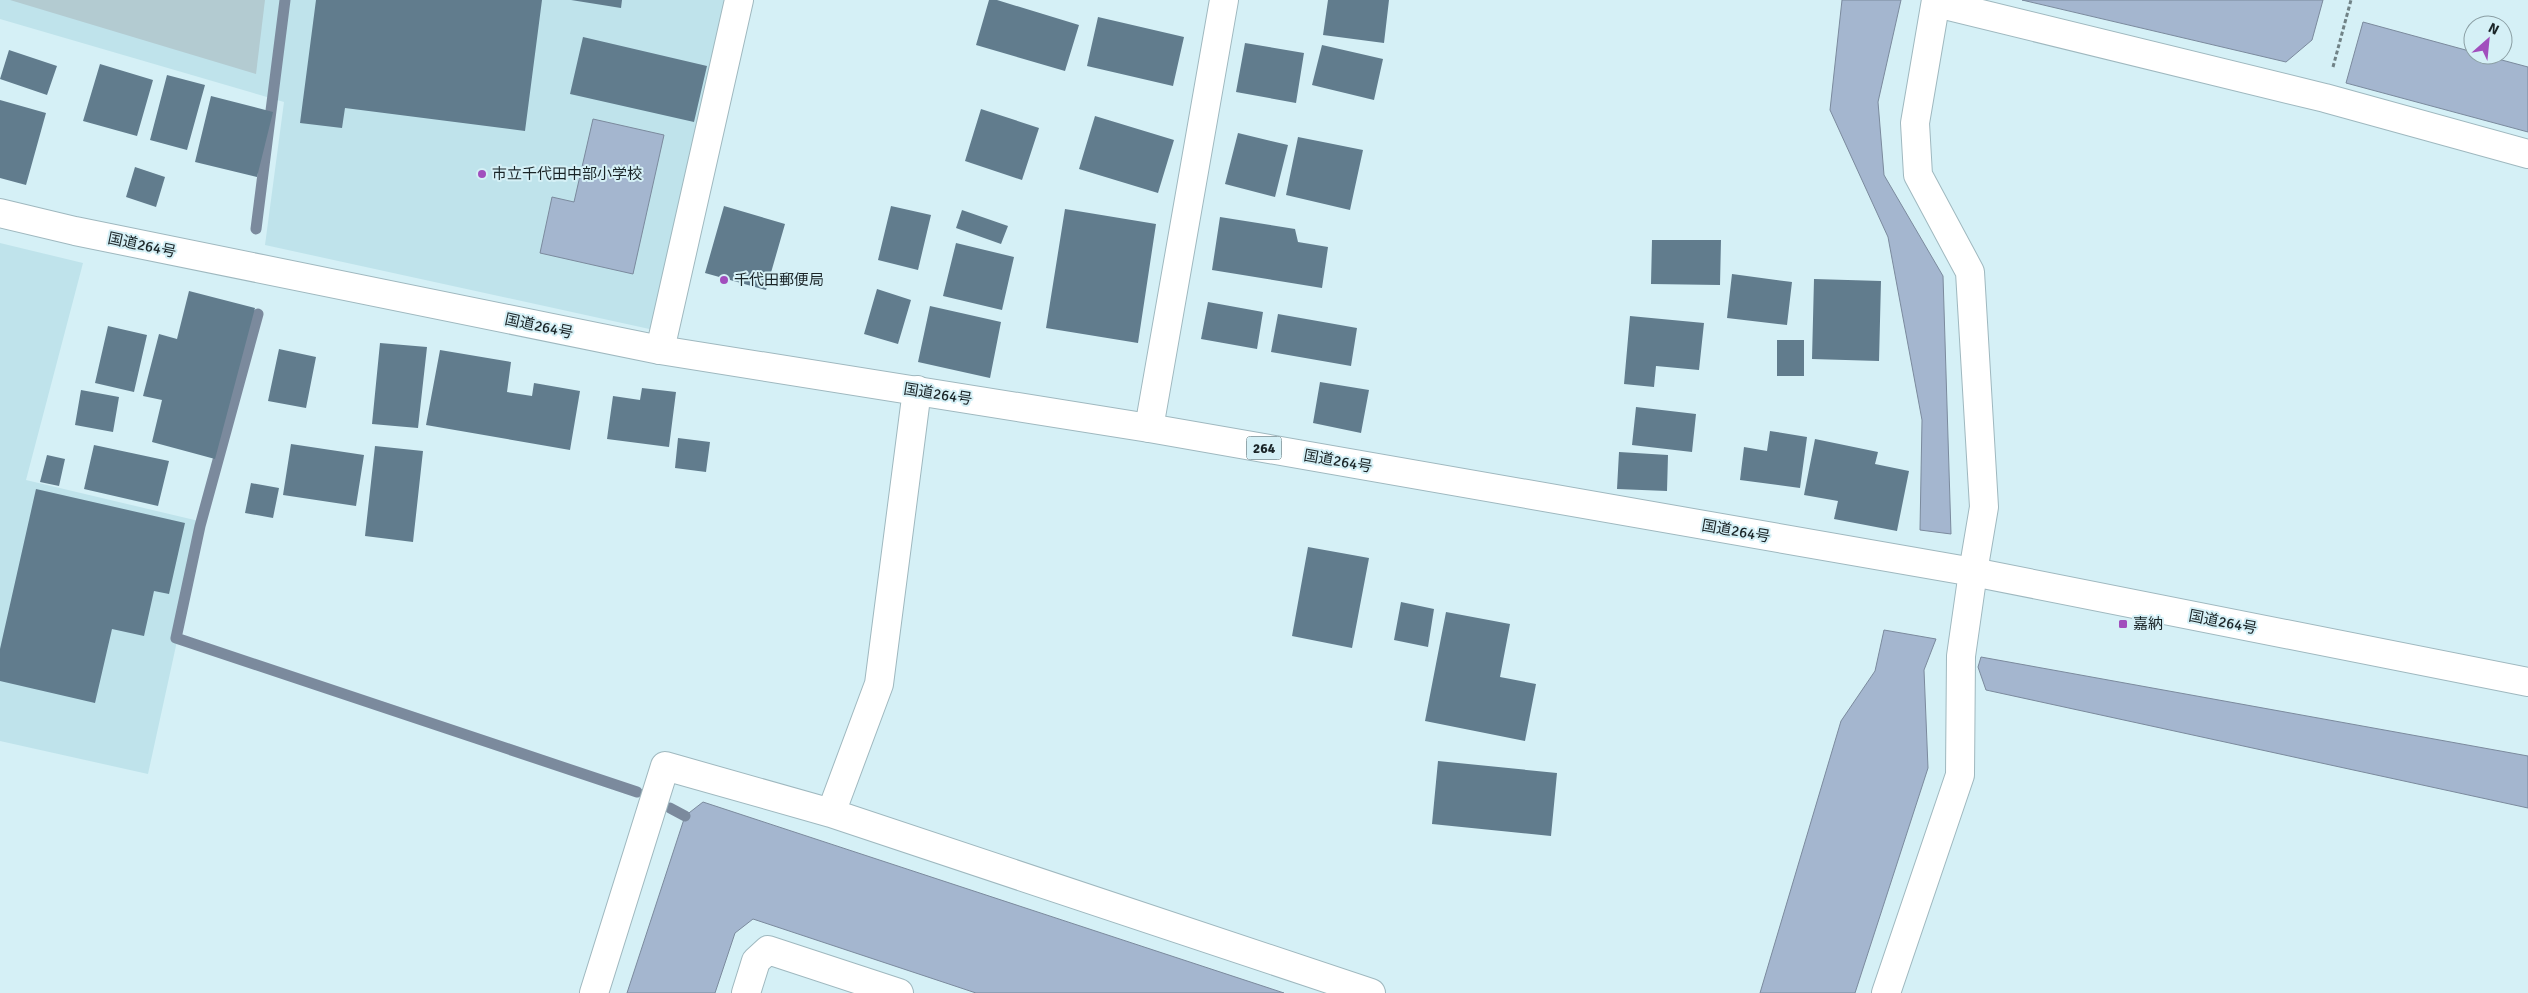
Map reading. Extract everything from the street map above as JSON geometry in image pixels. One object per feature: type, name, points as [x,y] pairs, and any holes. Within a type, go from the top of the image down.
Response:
[{"type":"main road","points":[[660,350],[739,0]]},
{"type":"main road","points":[[1149,428],[1224,0]]},
{"type":"main road","points":[[1886,993],[1960,775],[1962,656],[1972,572],[1984,507],[1970,272],[1918,175],[1915,123],[1936,1],[2325,98],[2528,154]]},
{"type":"main road","name":"国道264号","points":[[0,213],[75,231],[660,350],[1149,428],[1972,572],[2528,682]]},
{"type":"main road","points":[[832,812],[879,684],[918,390]]},
{"type":"main road","points":[[594,993],[665,766],[832,812],[1371,993]]},
{"type":"main road","points":[[746,993],[756,961],[768,950],[899,993]]},
{"type":"path","points":[[2325,98],[2351,0]]},
{"type":"shaded area","name":"市立千代田中部小学校","points":[[0,0],[730,0],[654,330],[265,245],[284,102],[0,19]]},
{"type":"shaded area","points":[[10,0],[265,0],[256,74]]},
{"type":"shaded area","points":[[1842,0],[1901,0],[1878,102],[1884,175],[1943,276],[1951,534],[1920,530],[1922,420],[1888,237],[1830,110]]},
{"type":"shaded area","points":[[2022,0],[2323,0],[2312,40],[2286,62]]},
{"type":"shaded area","points":[[2363,22],[2463,49],[2463,65],[2513,65],[2513,63],[2528,67],[2528,132],[2346,83]]},
{"type":"shaded area","points":[[593,119],[664,135],[633,274],[540,253],[552,197],[574,202]]},
{"type":"shaded area","points":[[0,243],[83,263],[26,480],[203,522],[148,774],[0,741]]},
{"type":"shaded area","points":[[1884,630],[1936,639],[1924,670],[1928,768],[1855,993],[1760,993],[1841,721],[1875,671]]},
{"type":"shaded area","points":[[1981,657],[2528,756],[2528,808],[1986,690],[1978,667]]},
{"type":"shaded area","points":[[703,802],[1284,993],[976,993],[753,919],[735,933],[715,993],[627,993],[685,816]]},
{"type":"building","points":[[316,0],[542,0],[525,131],[345,108],[342,128],[300,123]]},
{"type":"building","points":[[571,0],[622,0],[621,8]]},
{"type":"building","points":[[989,0],[997,0],[1079,25],[1065,71],[976,45]]},
{"type":"building","points":[[1328,0],[1389,0],[1384,43],[1323,35]]},
{"type":"building","points":[[1098,17],[1184,37],[1173,86],[1087,66]]},
{"type":"building","points":[[583,37],[707,66],[694,122],[570,94]]},
{"type":"building","points":[[1245,43],[1304,53],[1296,103],[1236,92]]},
{"type":"building","points":[[1322,45],[1383,59],[1374,100],[1312,85]]},
{"type":"building","points":[[9,50],[57,66],[47,95],[0,79]]},
{"type":"building","points":[[100,64],[153,80],[137,136],[83,121]]},
{"type":"building","points":[[167,75],[205,85],[187,150],[150,140]]},
{"type":"building","points":[[211,96],[273,112],[257,177],[195,162]]},
{"type":"building","points":[[0,100],[46,113],[26,185],[0,178]]},
{"type":"building","points":[[981,109],[1039,128],[1022,180],[965,161]]},
{"type":"building","points":[[1095,116],[1174,140],[1158,193],[1079,169]]},
{"type":"building","points":[[1238,133],[1288,145],[1275,197],[1225,184]]},
{"type":"building","points":[[1298,137],[1363,150],[1350,210],[1286,195]]},
{"type":"building","points":[[135,167],[165,177],[156,207],[126,197]]},
{"type":"building","points":[[724,206],[785,224],[766,290],[705,273]]},
{"type":"building","points":[[891,206],[931,215],[918,270],[878,260]]},
{"type":"building","points":[[1065,209],[1156,224],[1138,343],[1046,328]]},
{"type":"building","points":[[962,210],[1008,226],[1001,244],[956,228]]},
{"type":"building","points":[[1220,217],[1295,229],[1298,242],[1328,247],[1322,288],[1212,270]]},
{"type":"building","points":[[1652,240],[1721,240],[1720,285],[1651,284]]},
{"type":"building","points":[[956,243],[1014,257],[1002,310],[943,296]]},
{"type":"building","points":[[1732,274],[1792,282],[1787,325],[1727,318]]},
{"type":"building","points":[[1814,279],[1881,281],[1879,361],[1812,359]]},
{"type":"building","points":[[877,289],[911,300],[898,344],[864,334]]},
{"type":"building","points":[[189,291],[255,308],[215,459],[152,442],[162,400],[143,396],[159,334],[177,339]]},
{"type":"building","points":[[1208,302],[1263,312],[1257,349],[1201,339]]},
{"type":"building","points":[[930,306],[1001,322],[990,378],[918,362]]},
{"type":"building","points":[[1278,314],[1357,328],[1351,366],[1271,352]]},
{"type":"building","points":[[1630,316],[1704,323],[1699,370],[1656,366],[1654,387],[1624,384]]},
{"type":"building","points":[[108,326],[147,335],[134,392],[95,383]]},
{"type":"building","points":[[1777,340],[1804,340],[1804,376],[1777,376]]},
{"type":"building","points":[[380,343],[427,347],[418,428],[372,424]]},
{"type":"building","points":[[279,349],[316,357],[306,408],[268,401]]},
{"type":"building","points":[[440,350],[511,362],[507,392],[532,396],[534,383],[580,391],[570,450],[426,425]]},
{"type":"building","points":[[1320,382],[1369,390],[1361,433],[1313,423]]},
{"type":"building","points":[[642,388],[676,392],[669,447],[607,439],[613,396],[640,400]]},
{"type":"building","points":[[81,390],[119,397],[113,432],[75,425]]},
{"type":"building","points":[[1636,407],[1696,414],[1692,452],[1632,445]]},
{"type":"building","points":[[1770,431],[1807,437],[1800,488],[1740,480],[1744,447],[1767,451]]},
{"type":"building","points":[[678,438],[710,442],[706,472],[675,468]]},
{"type":"building","points":[[1815,439],[1878,452],[1875,464],[1909,471],[1897,531],[1834,519],[1838,501],[1804,495]]},
{"type":"building","points":[[291,444],[364,455],[356,506],[283,495]]},
{"type":"building","points":[[94,445],[169,461],[158,506],[84,489]]},
{"type":"building","points":[[375,446],[423,451],[413,542],[365,536]]},
{"type":"building","points":[[1619,452],[1668,455],[1667,491],[1617,489]]},
{"type":"building","points":[[47,455],[65,459],[59,486],[40,482]]},
{"type":"building","points":[[251,483],[279,488],[273,518],[245,513]]},
{"type":"building","points":[[36,489],[185,523],[169,594],[154,591],[144,636],[112,629],[95,703],[0,681],[0,649]]},
{"type":"building","points":[[1308,547],[1369,558],[1352,648],[1292,636]]},
{"type":"building","points":[[1401,602],[1434,609],[1428,647],[1394,640]]},
{"type":"building","points":[[1446,612],[1510,624],[1500,677],[1536,684],[1525,741],[1425,721]]},
{"type":"building","points":[[1438,761],[1557,773],[1551,836],[1432,824]]},
{"type":"waterway","points":[[256,229],[285,0]]},
{"type":"waterway","points":[[258,314],[200,526],[176,638],[637,792]]},
{"type":"waterway","points":[[670,808],[685,816]]},
{"type":"place","name":"市立千代田中部小学校","points":[[482,174]]},
{"type":"place","name":"千代田郵便局","points":[[724,280]]},
{"type":"place","name":"嘉納","points":[[2123,624]]}]
